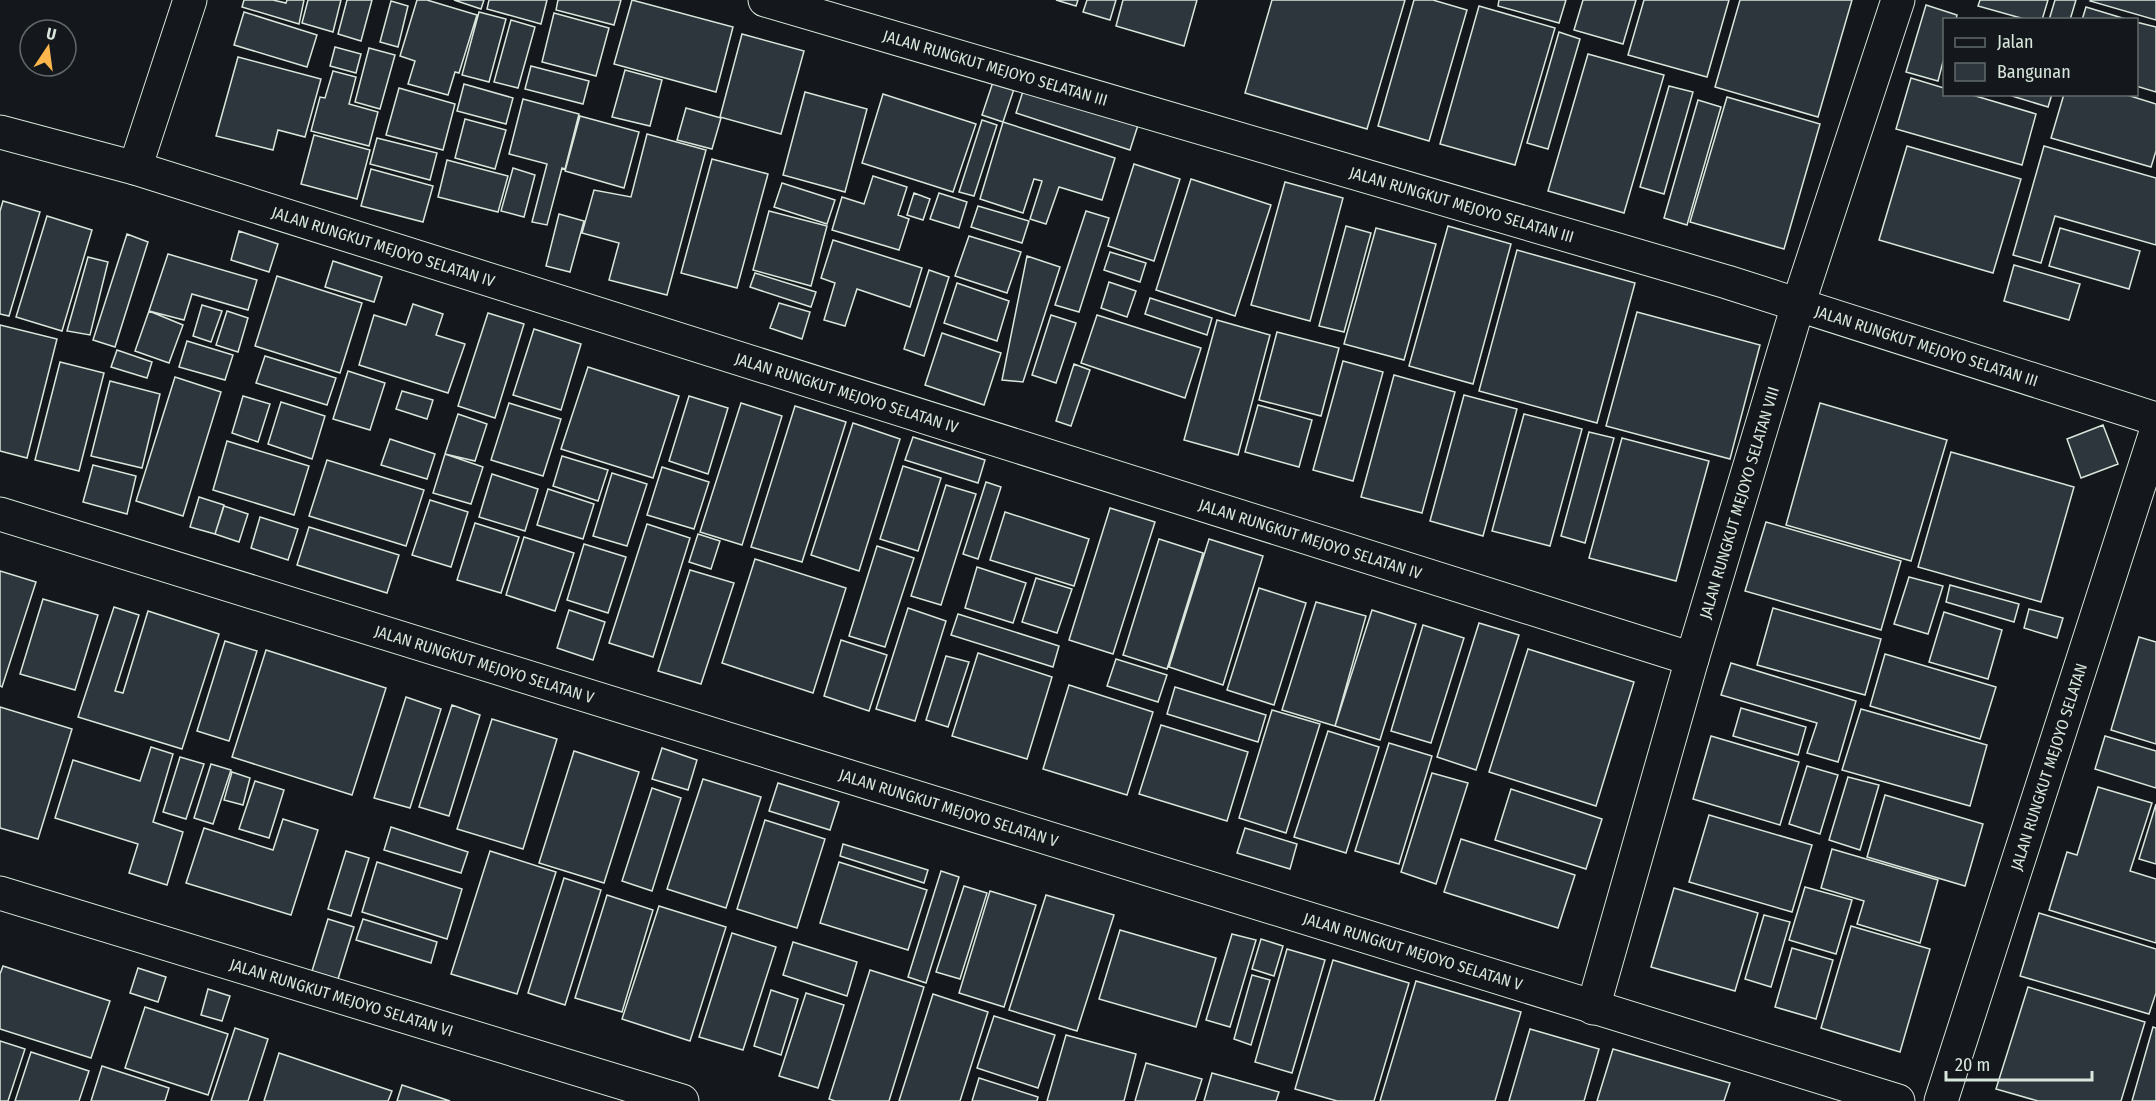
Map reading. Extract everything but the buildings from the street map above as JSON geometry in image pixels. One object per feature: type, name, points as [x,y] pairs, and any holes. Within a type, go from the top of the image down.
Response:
[{"type":"street","points":[[135,168],[190,0]]},
{"type":"street","name":"JALAN RUNGKUT MEJOYO SELATAN III","points":[[765,0],[1798,304],[2156,419]]},
{"type":"street","name":"JALAN RUNGKUT MEJOYO SELATAN VIII","points":[[1593,1008],[1692,659],[1798,304],[1898,0]]},
{"type":"street","name":"JALAN RUNGKUT MEJOYO SELATAN IV","points":[[0,132],[135,168],[1692,659]]},
{"type":"street","name":"JALAN RUNGKUT MEJOYO SELATAN","points":[[1941,1101],[2156,432]]},
{"type":"street","name":"JALAN RUNGKUT MEJOYO SELATAN V","points":[[0,514],[1898,1101]]},
{"type":"street","name":"JALAN RUNGKUT MEJOYO SELATAN VI","points":[[0,893],[682,1101]]}]
